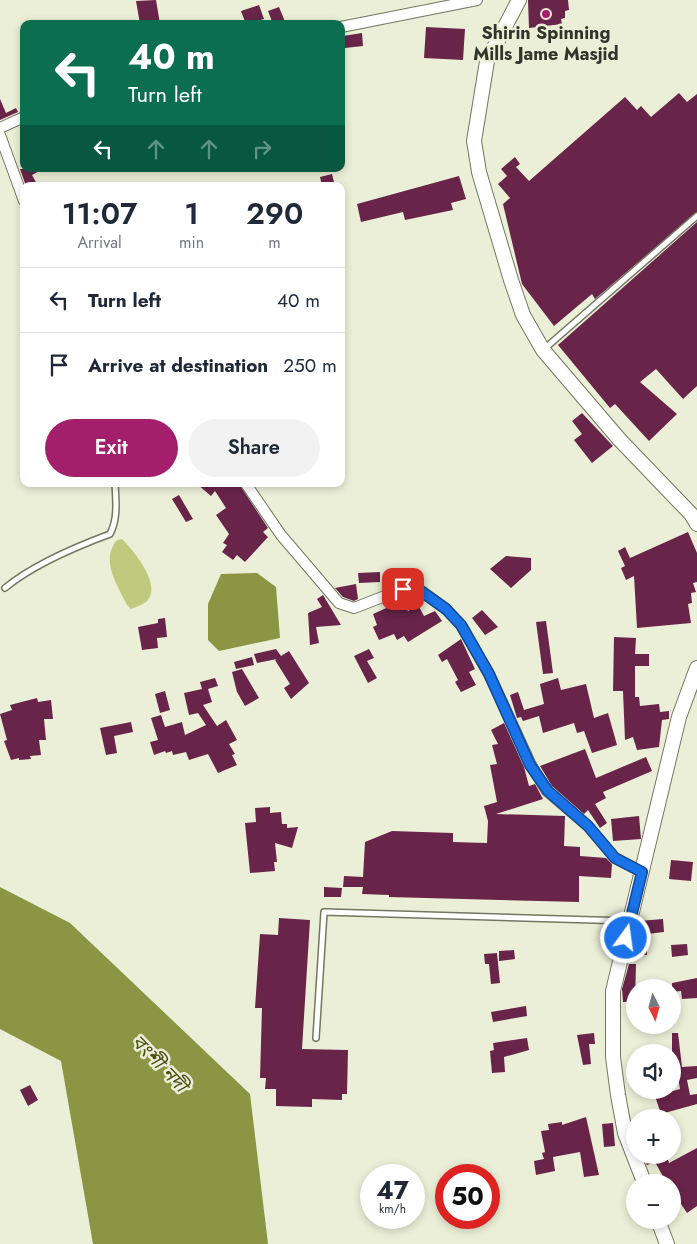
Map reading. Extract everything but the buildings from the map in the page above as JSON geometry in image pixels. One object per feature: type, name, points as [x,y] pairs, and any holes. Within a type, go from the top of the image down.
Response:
[{"type":"main road","points":[[519,0],[487,61],[474,141],[479,172],[511,280],[523,315],[543,350],[619,439],[691,514],[697,524]]},
{"type":"main road","points":[[641,1174],[625,1133],[613,1056],[613,991],[679,717],[697,668]]},
{"type":"main road","points":[[661,1229],[667,1244]]},
{"type":"street","points":[[345,26],[477,0]]},
{"type":"street","points":[[0,128],[20,119]]},
{"type":"street","points":[[0,135],[20,190]]},
{"type":"street","points":[[248,487],[282,535],[339,603],[354,608],[403,589],[418,589],[446,609],[461,625],[489,674],[530,765],[548,791],[588,826],[615,858],[642,872]]},
{"type":"lane","points":[[543,350],[697,216]]},
{"type":"lane","points":[[5,588],[41,566],[87,542],[110,534],[116,509],[115,487]]},
{"type":"lane","points":[[316,1038],[324,912],[630,921]]},
{"type":"shaded area","points":[[122,539],[145,569],[151,587],[151,595],[146,602],[131,609],[127,605],[115,580],[110,564],[112,548],[117,540]]},
{"type":"water","points":[[257,573],[276,587],[280,638],[219,651],[208,640],[208,604],[221,574]]},
{"type":"water","name":"বংশী নদী","points":[[0,887],[70,923],[250,1094],[268,1244],[93,1244],[61,1061],[0,1029]]},
{"type":"place","name":"Shirin Spinning Mills Jame Masjid","points":[[546,14]]},
{"type":"route","points":[[403,589],[418,589],[446,609],[461,625],[489,674],[530,765],[548,791],[588,826],[615,858],[642,872],[626,938]]}]
